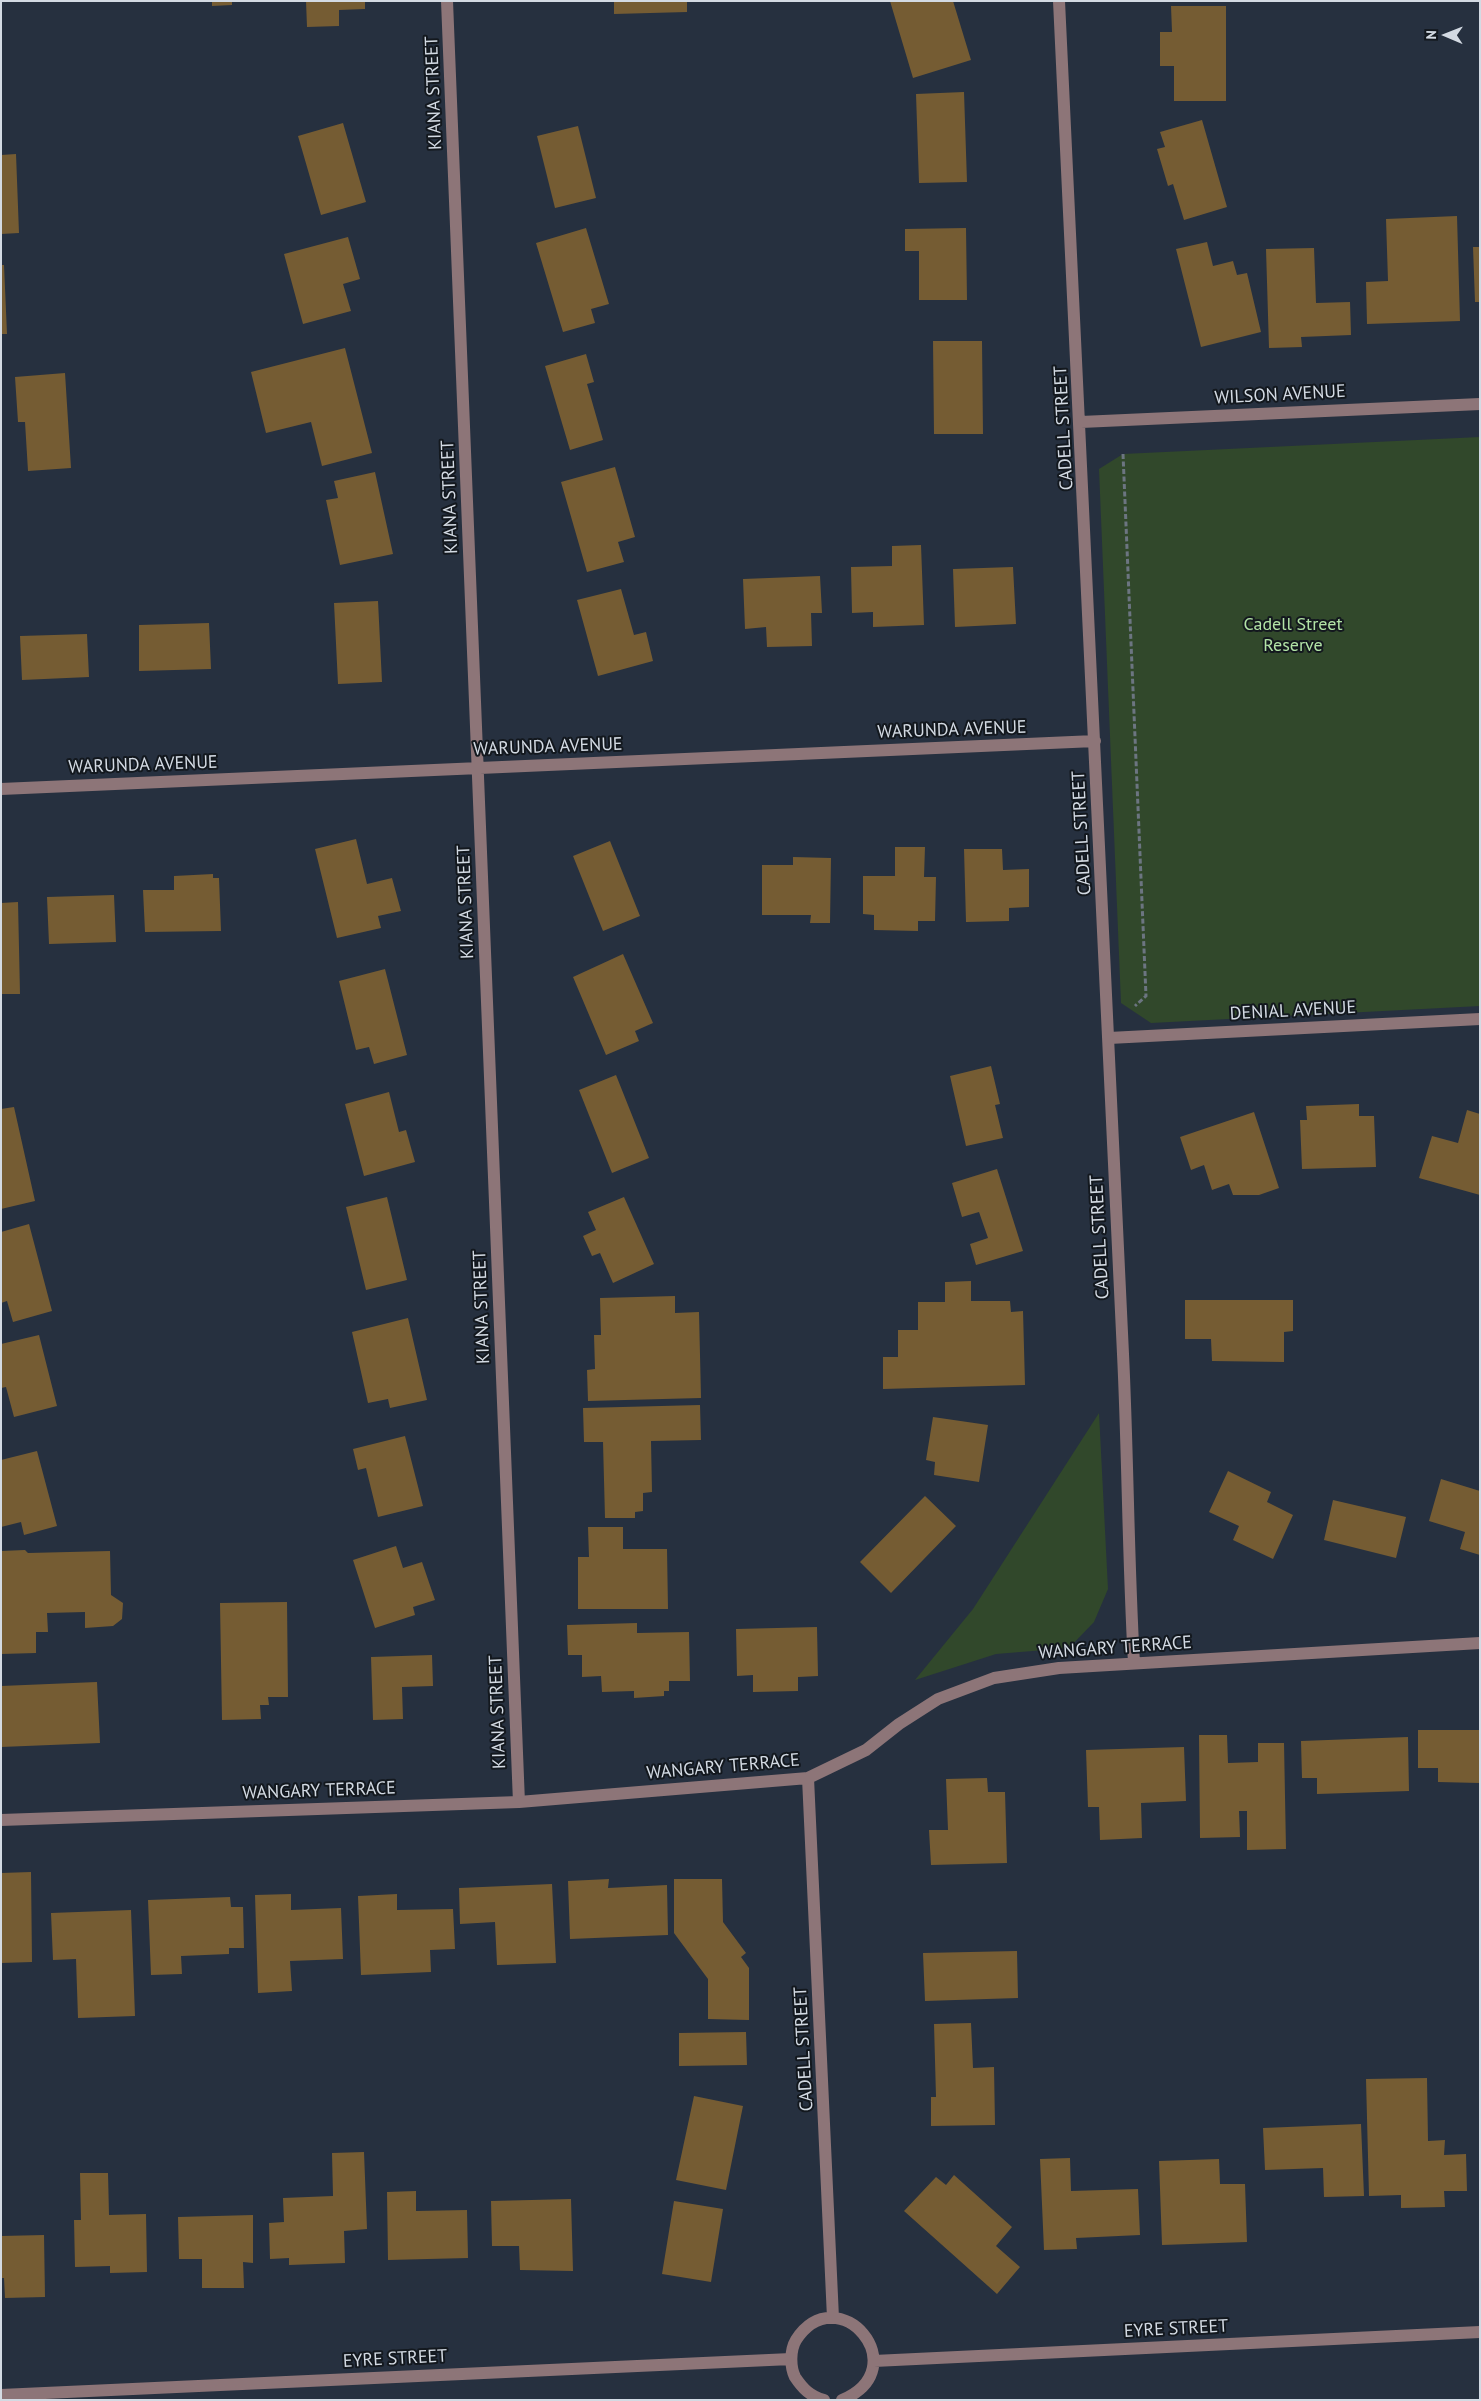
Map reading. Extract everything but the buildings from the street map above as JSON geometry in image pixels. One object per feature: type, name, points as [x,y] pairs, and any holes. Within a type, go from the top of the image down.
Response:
[{"type":"street","name":"KIANA STREET","points":[[447,1],[519,1802]]},
{"type":"street","name":"CADELL STREET","points":[[1059,1],[1081,422],[1109,1038],[1123,1350],[1129,1585],[1134,1663]]},
{"type":"street","name":"WILSON AVENUE","points":[[1081,422],[1480,404]]},
{"type":"street","name":"WARUNDA AVENUE","points":[[1,788],[1095,741]]},
{"type":"street","name":"DENIAL AVENUE","points":[[1109,1038],[1480,1019]]},
{"type":"street","name":"WANGARY TERRACE","points":[[1,1820],[519,1802],[808,1778],[866,1750],[899,1724],[938,1699],[994,1678],[1059,1668],[1480,1643]]},
{"type":"street","name":"CADELL STREET","points":[[808,1778],[833,2318]]},
{"type":"street","points":[[824,2400],[813,2396],[802,2387],[794,2374],[791,2359],[795,2343],[804,2330],[817,2321],[833,2318],[854,2324],[862,2331],[872,2350],[874,2361],[871,2374],[864,2386],[854,2395],[842,2400]]},
{"type":"street","name":"EYRE STREET","points":[[874,2361],[1480,2332]]},
{"type":"street","name":"EYRE STREET","points":[[1,2395],[791,2359]]},
{"type":"path","points":[[1123,454],[1146,996],[1131,1010]]},
{"type":"green space","name":"Cadell Street Reserve","points":[[1480,437],[1480,1006],[1151,1023],[1121,1003],[1099,469],[1123,454]]},
{"type":"green space","points":[[1099,1413],[1108,1589],[1094,1622],[1069,1648],[996,1654],[915,1680],[973,1609]]}]
